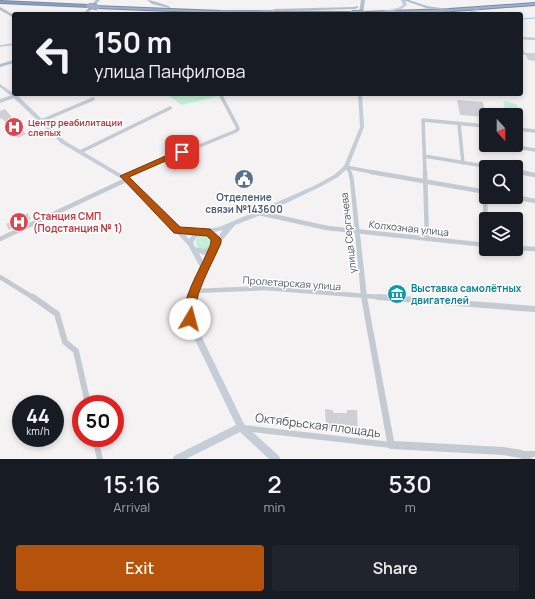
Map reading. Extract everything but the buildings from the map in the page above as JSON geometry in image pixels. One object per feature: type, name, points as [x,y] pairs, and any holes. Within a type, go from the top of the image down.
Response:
[{"type":"highway","points":[[12,0],[90,5]]},
{"type":"highway","points":[[0,2],[98,4],[271,12]]},
{"type":"highway","points":[[98,4],[271,12],[352,11]]},
{"type":"highway","points":[[374,12],[453,10],[535,4]]},
{"type":"highway","points":[[449,12],[535,4]]},
{"type":"main road","points":[[149,0],[153,3],[169,7]]},
{"type":"main road","points":[[271,12],[334,8],[352,11],[359,0]]},
{"type":"main road","points":[[362,12],[363,0]]},
{"type":"main road","points":[[385,11],[402,8],[405,5],[404,0],[426,7],[453,10]]},
{"type":"main road","points":[[88,12],[98,4]]},
{"type":"main road","points":[[0,8],[12,16]]},
{"type":"main road","points":[[472,12],[478,10]]},
{"type":"main road","points":[[0,46],[12,44]]},
{"type":"main road","points":[[0,66],[12,62]]},
{"type":"main road","points":[[0,85],[12,92]]},
{"type":"main road","points":[[19,96],[63,142],[126,178],[192,246],[204,268]]},
{"type":"main road","points":[[192,246],[194,236],[232,224],[259,213],[318,186],[336,176],[346,167],[362,127],[360,96]]},
{"type":"main road","points":[[232,224],[223,232],[215,245],[194,291],[189,310],[191,323],[241,427],[276,459]]},
{"type":"main road","points":[[177,230],[204,232],[214,235],[215,245]]},
{"type":"main road","points":[[192,246],[204,252],[215,245]]},
{"type":"main road","points":[[177,459],[241,427]]},
{"type":"street","points":[[523,38],[535,39]]},
{"type":"street","points":[[0,102],[15,96]]},
{"type":"street","points":[[0,239],[126,178],[232,133],[238,129],[221,96]]},
{"type":"street","points":[[42,121],[93,99]]},
{"type":"street","points":[[80,152],[170,108]]},
{"type":"street","points":[[427,239],[423,120],[479,125]]},
{"type":"street","points":[[460,124],[463,163]]},
{"type":"street","points":[[523,130],[535,131]]},
{"type":"street","points":[[523,148],[535,150]]},
{"type":"street","points":[[424,156],[479,165]]},
{"type":"street","points":[[346,167],[479,191]]},
{"type":"street","name":"улица Сергачева","points":[[346,167],[351,176],[364,297],[391,445]]},
{"type":"street","points":[[523,173],[535,175]]},
{"type":"street","points":[[523,198],[535,201]]},
{"type":"street","name":"Колхозная улица","points":[[259,213],[327,228],[479,243]]},
{"type":"street","points":[[523,248],[535,249]]},
{"type":"street","points":[[0,277],[38,300],[57,314],[65,342],[76,351],[86,395]]},
{"type":"street","name":"Пролетарская улица","points":[[194,291],[212,289],[266,288],[364,297],[535,309]]},
{"type":"street","name":"Октябрьская площадь","points":[[241,427],[391,445]]},
{"type":"street","points":[[391,445],[495,450],[525,456],[535,454]]},
{"type":"street","points":[[97,447],[100,459]]},
{"type":"green space","points":[[169,96],[219,96],[182,105]]},
{"type":"green space","points":[[505,101],[516,104],[518,108],[505,108],[503,103]]},
{"type":"green space","points":[[204,234],[210,236],[212,242],[210,248],[204,250],[198,248],[196,242],[198,236]]},
{"type":"waterway","points":[[523,19],[535,18]]},
{"type":"place","name":"Центр реабилитации слепых","points":[[14,127]]},
{"type":"place","name":"Отделение связи №143600","points":[[244,179]]},
{"type":"place","name":"Станция СМП (Подстанция № 1)","points":[[19,222]]},
{"type":"place","name":"Выставка самолётных двигателей","points":[[397,294]]},
{"type":"route","points":[[182,152],[124,176],[177,230],[210,232],[216,239],[216,243],[194,291],[189,310],[190,319]]}]
